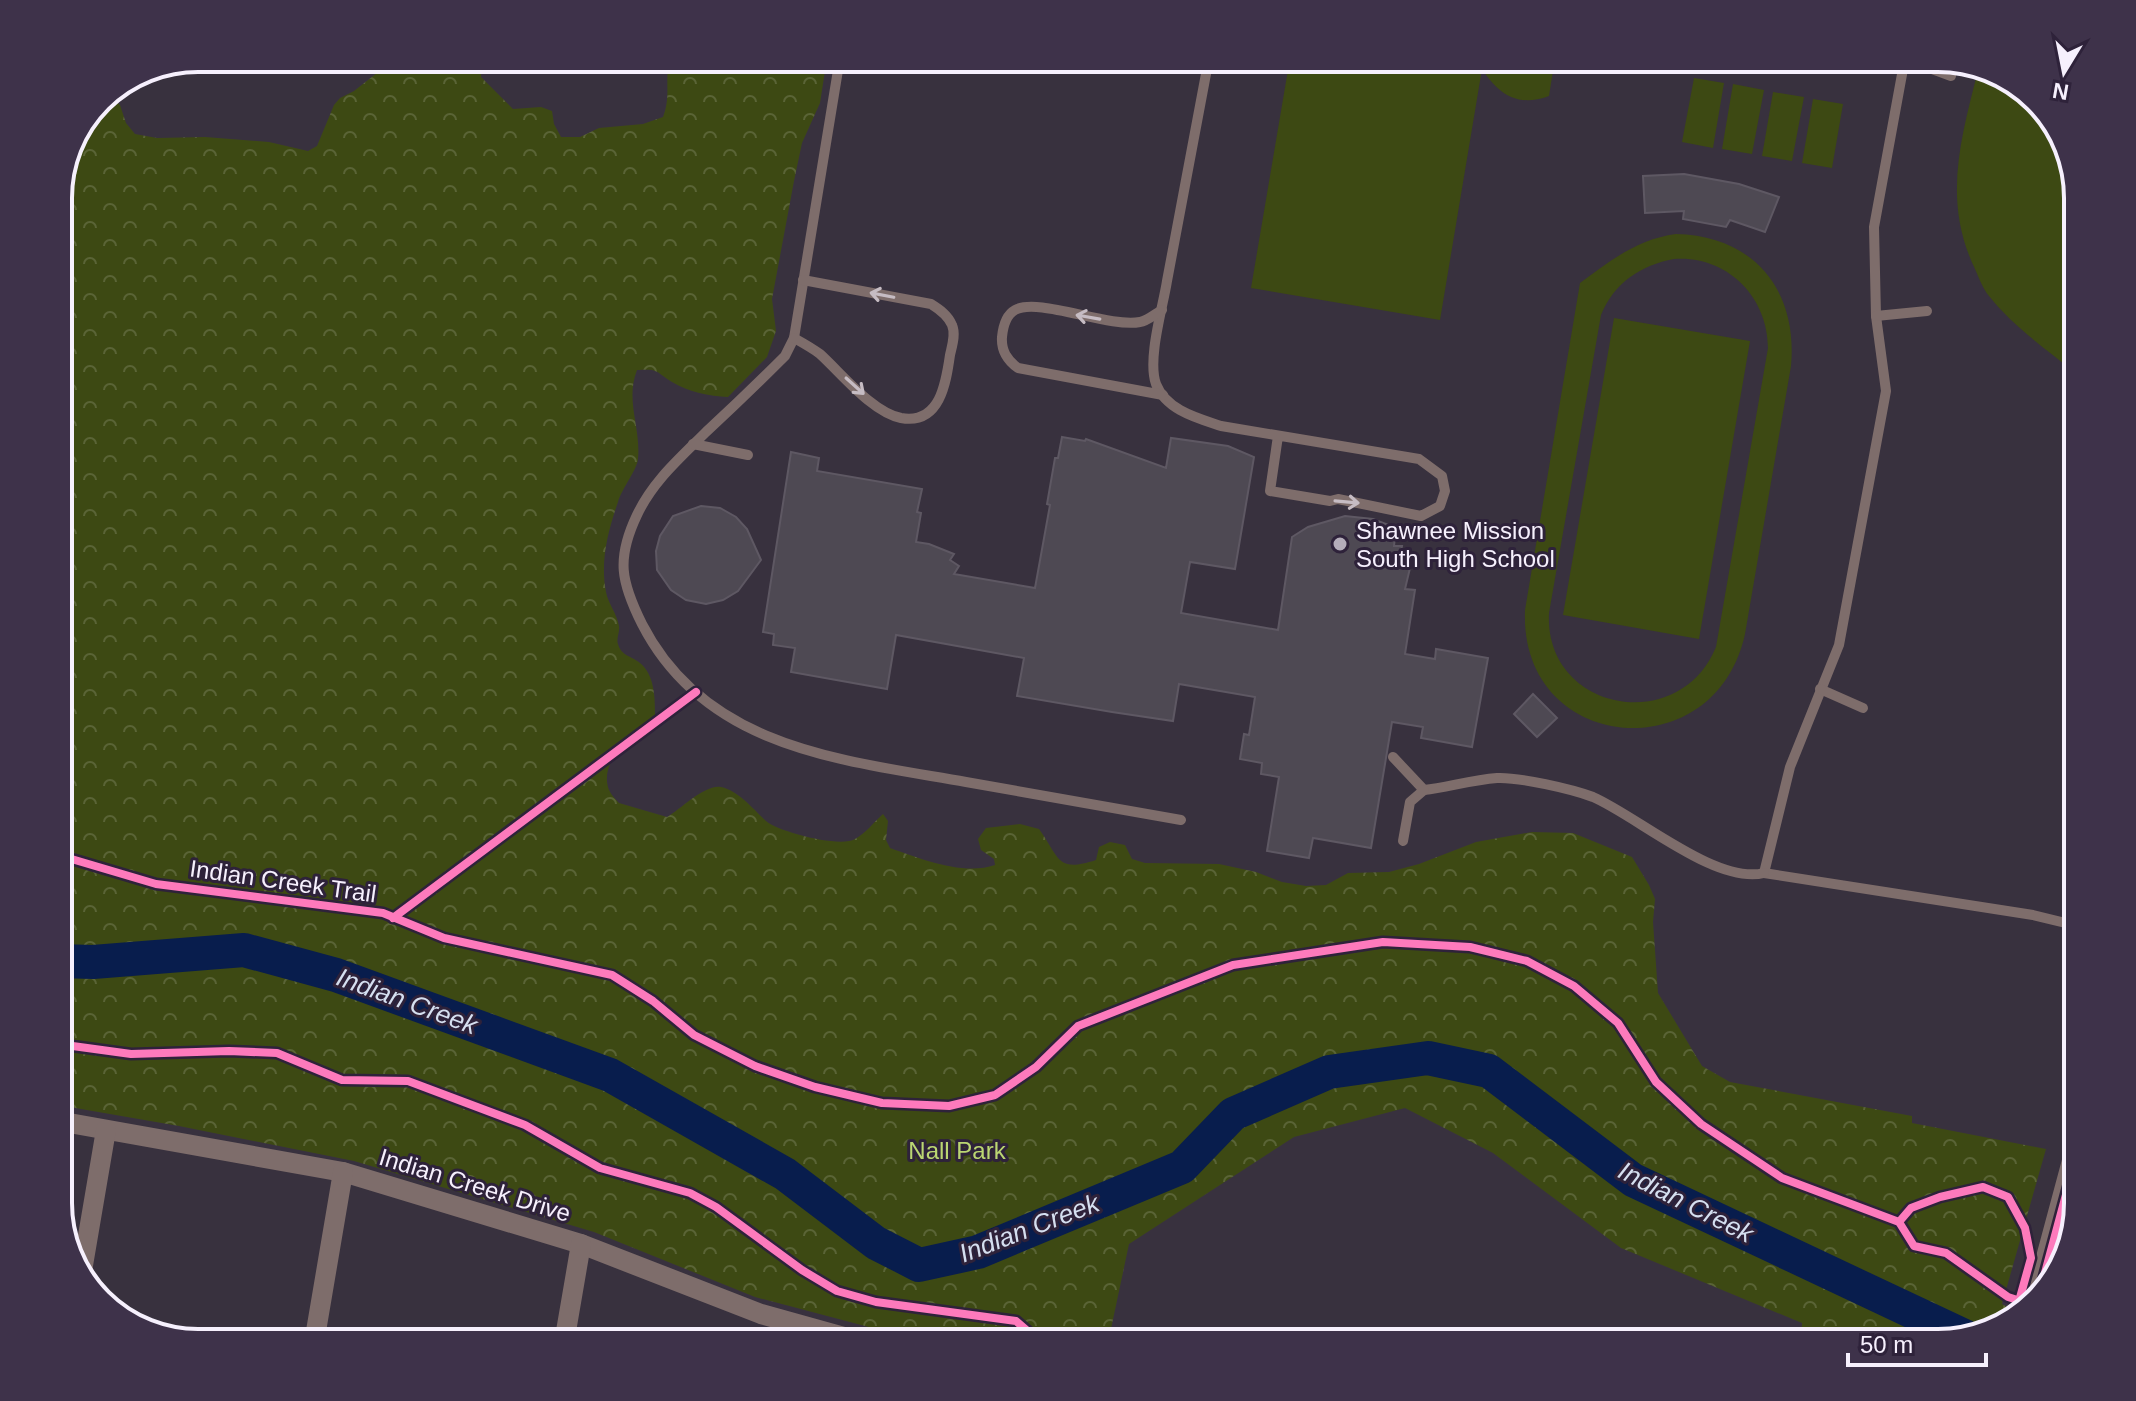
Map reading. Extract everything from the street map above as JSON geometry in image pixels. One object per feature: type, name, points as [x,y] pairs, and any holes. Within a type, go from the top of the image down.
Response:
[{"type":"street","name":"Indian Creek Drive","points":[[72,1124],[343,1172],[581,1244],[797,1329]]},
{"type":"street","points":[[85,1256],[106,1130]]},
{"type":"street","points":[[316,1329],[343,1172]]},
{"type":"street","points":[[2046,1267],[2064,1202]]},
{"type":"street","points":[[566,1329],[581,1244]]},
{"type":"lane","points":[[838,72],[794,338],[785,356],[657,480],[636,516],[622,559],[626,593],[648,635],[676,676],[711,704],[752,730],[805,751],[1181,820]]},
{"type":"lane","points":[[1206,72],[1153,365],[1156,384],[1169,402],[1190,416],[1221,426],[1419,459],[1442,476],[1445,491],[1440,506],[1421,516],[1352,501],[1330,501],[1270,491],[1278,436]]},
{"type":"lane","points":[[1764,873],[1790,767],[1839,645],[1886,391],[1876,316],[1874,227],[1902,72]]},
{"type":"lane","points":[[1941,72],[1951,76]]},
{"type":"lane","points":[[794,338],[817,352],[886,413],[918,418],[934,409],[941,397],[954,332],[948,317],[940,309],[931,304],[803,280]]},
{"type":"lane","points":[[1162,310],[1142,322],[1116,322],[1033,307],[1016,309],[1005,320],[1001,340],[1006,359],[1018,368],[1163,395]]},
{"type":"lane","points":[[1876,316],[1927,311]]},
{"type":"lane","points":[[693,444],[748,455]]},
{"type":"lane","points":[[1820,689],[1863,708]]},
{"type":"lane","points":[[1393,757],[1424,790]]},
{"type":"lane","points":[[1403,841],[1410,802],[1424,790],[1497,778],[1518,779],[1593,797],[1673,845],[1728,870],[1752,876],[1764,873],[2033,915],[2064,923]]},
{"type":"green space","name":"Nall Park","points":[[378,72],[481,72],[481,77],[513,109],[541,107],[552,111],[561,137],[580,137],[599,128],[643,124],[663,117],[668,72],[825,72],[820,103],[802,143],[794,181],[772,299],[776,331],[767,357],[728,397],[685,388],[653,370],[637,370],[633,403],[638,459],[611,524],[604,580],[619,626],[619,648],[645,668],[652,682],[655,720],[621,748],[609,766],[608,787],[619,803],[667,817],[708,789],[721,787],[740,796],[773,825],[824,840],[837,842],[855,839],[883,814],[888,821],[886,840],[890,848],[956,867],[970,869],[995,865],[994,859],[981,850],[978,839],[986,828],[1020,824],[1039,829],[1056,855],[1066,864],[1096,860],[1099,847],[1110,842],[1125,845],[1132,859],[1145,863],[1219,864],[1306,886],[1326,885],[1348,873],[1389,872],[1476,842],[1532,832],[1573,833],[1632,857],[1649,885],[1655,899],[1653,922],[1658,993],[1702,1066],[1730,1082],[1912,1116],[1912,1123],[2046,1149],[2002,1304],[2008,1307],[1971,1325],[1955,1328],[1802,1329],[1802,1323],[1621,1248],[1493,1153],[1405,1108],[1294,1137],[1129,1244],[1111,1329],[876,1329],[755,1297],[594,1232],[354,1161],[72,1107],[72,189],[76,165],[93,128],[117,102],[126,123],[135,134],[157,138],[205,137],[269,142],[308,151],[317,146],[334,105]]},
{"type":"green space","points":[[1288,72],[1481,72],[1440,320],[1251,288]]},
{"type":"green space","points":[[1484,72],[1553,72],[1549,96],[1537,99],[1509,96]]},
{"type":"green space","points":[[1694,78],[1724,83],[1713,148],[1682,142]]},
{"type":"green space","points":[[1976,78],[1994,85],[2021,103],[2024,112],[2033,115],[2051,142],[2060,165],[2064,198],[2064,364],[2018,326],[1983,287],[1965,243],[1959,218],[1957,194],[1961,145]]},
{"type":"green space","points":[[1733,84],[1764,90],[1752,154],[1722,149]]},
{"type":"green space","points":[[1773,92],[1804,97],[1792,161],[1762,156]]},
{"type":"green space","points":[[1813,99],[1843,104],[1832,168],[1802,163]]},
{"type":"green space","points":[[1676,234],[1704,237],[1728,245],[1749,257],[1765,272],[1778,291],[1787,314],[1791,366],[1745,634],[1727,678],[1697,709],[1661,725],[1622,727],[1584,717],[1553,693],[1532,658],[1525,610],[1580,283],[1625,252]],"holes":[[[1674,259],[1693,260],[1727,272],[1752,296],[1761,312],[1768,348],[1716,647],[1698,675],[1674,693],[1646,702],[1617,700],[1590,691],[1568,672],[1553,646],[1549,613],[1601,315],[1613,294],[1640,271]]]},
{"type":"green space","points":[[1614,318],[1750,341],[1699,639],[1563,615]]},
{"type":"building","points":[[1684,174],[1739,184],[1779,197],[1765,232],[1730,220],[1726,227],[1683,219],[1684,211],[1645,213],[1643,176]]},
{"type":"building","name":"Shawnee Mission South High School","points":[[1062,437],[1086,439],[1166,468],[1171,438],[1228,446],[1254,457],[1235,569],[1190,562],[1181,613],[1278,630],[1292,537],[1308,527],[1345,516],[1373,519],[1396,528],[1394,546],[1402,546],[1398,566],[1410,568],[1405,589],[1415,590],[1405,654],[1435,659],[1436,649],[1488,658],[1472,747],[1421,738],[1423,727],[1392,722],[1371,848],[1313,838],[1309,858],[1267,851],[1279,777],[1261,774],[1262,763],[1240,759],[1244,734],[1249,735],[1255,697],[1179,684],[1173,721],[1017,696],[1024,658],[896,635],[887,689],[791,672],[795,648],[773,645],[774,634],[763,632],[791,452],[819,458],[817,471],[922,489],[916,542],[954,554],[950,560],[959,566],[954,574],[1035,588],[1055,458],[1058,458]]},
{"type":"building","points":[[701,506],[720,508],[736,517],[747,529],[761,560],[738,591],[723,600],[706,604],[686,600],[671,590],[657,570],[656,551],[660,536],[673,516]]},
{"type":"building","points":[[1533,694],[1557,718],[1537,737],[1514,714]]},
{"type":"waterway","name":"Indian Creek","points":[[72,961],[244,950],[336,975],[610,1075],[785,1174],[876,1243],[919,1265],[978,1252],[1182,1167],[1233,1114],[1329,1072],[1428,1058],[1489,1071],[1633,1180],[1948,1328]]},
{"type":"cycle path","points":[[393,918],[696,692]]},
{"type":"cycle path","name":"Indian Creek Trail","points":[[72,859],[156,884],[383,913],[444,938],[612,975],[653,1001],[694,1035],[755,1066],[815,1087],[882,1103],[949,1106],[995,1095],[1036,1067],[1078,1026],[1233,965],[1383,942],[1470,947],[1527,961],[1574,986],[1618,1023],[1656,1082],[1701,1124],[1782,1178],[1899,1222],[1914,1246],[1946,1253],[2008,1297],[2018,1300]]},
{"type":"cycle path","points":[[72,1046],[131,1054],[277,1053],[342,1080],[408,1081],[525,1125],[600,1168],[690,1193],[716,1207],[802,1270],[837,1291],[876,1302],[1016,1321],[1025,1329]]},
{"type":"cycle path","points":[[1899,1222],[1911,1208],[1940,1197],[1983,1187],[2008,1197],[2025,1228],[2031,1258],[2020,1299]]},
{"type":"cycle path","points":[[2047,1267],[2064,1202]]},
{"type":"place","name":"Shawnee Mission South High School","points":[[1340,544]]}]
